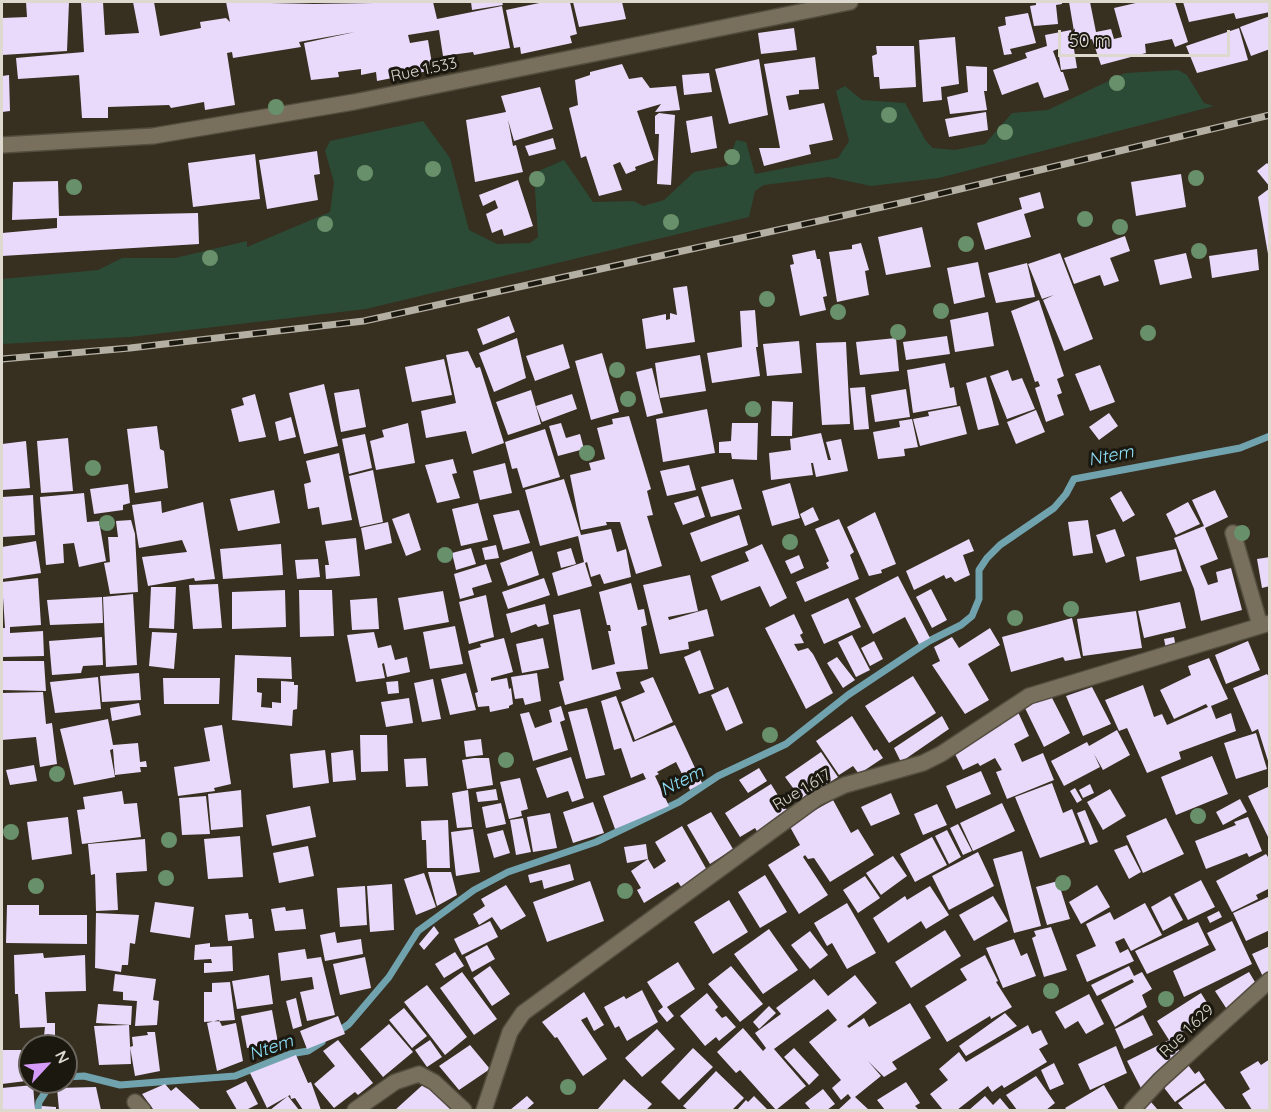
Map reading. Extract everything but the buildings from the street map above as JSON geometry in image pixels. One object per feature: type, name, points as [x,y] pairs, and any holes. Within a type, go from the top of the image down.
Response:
[{"type":"street","name":"Rue 1.533","points":[[2,145],[153,136],[354,102],[779,8],[850,2]]},
{"type":"street","points":[[1233,533],[1265,624]]},
{"type":"street","name":"Rue 1.617","points":[[483,1110],[510,1032],[523,1013],[817,798],[845,785],[923,763],[941,754],[1029,696],[1265,624]]},
{"type":"street","name":"Rue 1.629","points":[[1132,1110],[1160,1080],[1269,980]]},
{"type":"street","points":[[355,1110],[395,1082],[418,1074],[434,1082],[464,1110]]},
{"type":"green space","points":[[1178,70],[1187,75],[1204,103],[1214,106],[939,178],[871,186],[829,177],[764,185],[755,191],[749,217],[366,309],[130,337],[2,344],[2,279],[98,270],[122,258],[175,258],[247,241],[247,247],[330,212],[334,182],[325,151],[330,141],[423,121],[450,158],[469,230],[497,244],[530,243],[538,237],[534,173],[564,160],[593,202],[634,201],[643,206],[664,200],[694,172],[727,166],[736,140],[746,142],[755,174],[838,158],[849,141],[836,91],[845,86],[862,100],[905,103],[926,141],[933,148],[955,150],[985,144],[1012,113],[1048,110],[1125,73]]},
{"type":"waterway","name":"Ntem","points":[[336,1033],[349,1024],[389,977],[418,931],[474,890],[508,872],[596,842],[679,802],[718,776],[786,744],[848,695],[929,641],[961,625],[972,616],[979,599],[979,570],[987,558],[1000,545],[1054,508],[1066,494],[1074,479],[1240,448],[1270,436]]},
{"type":"waterway","name":"Ntem","points":[[78,1076],[120,1085],[235,1076],[290,1054],[308,1051],[322,1042]]},
{"type":"waterway","name":"Ntem","points":[[38,1110],[39,1102],[44,1094]]},
{"type":"railway","points":[[2,359],[130,348],[364,321],[914,200],[1270,115]]}]
